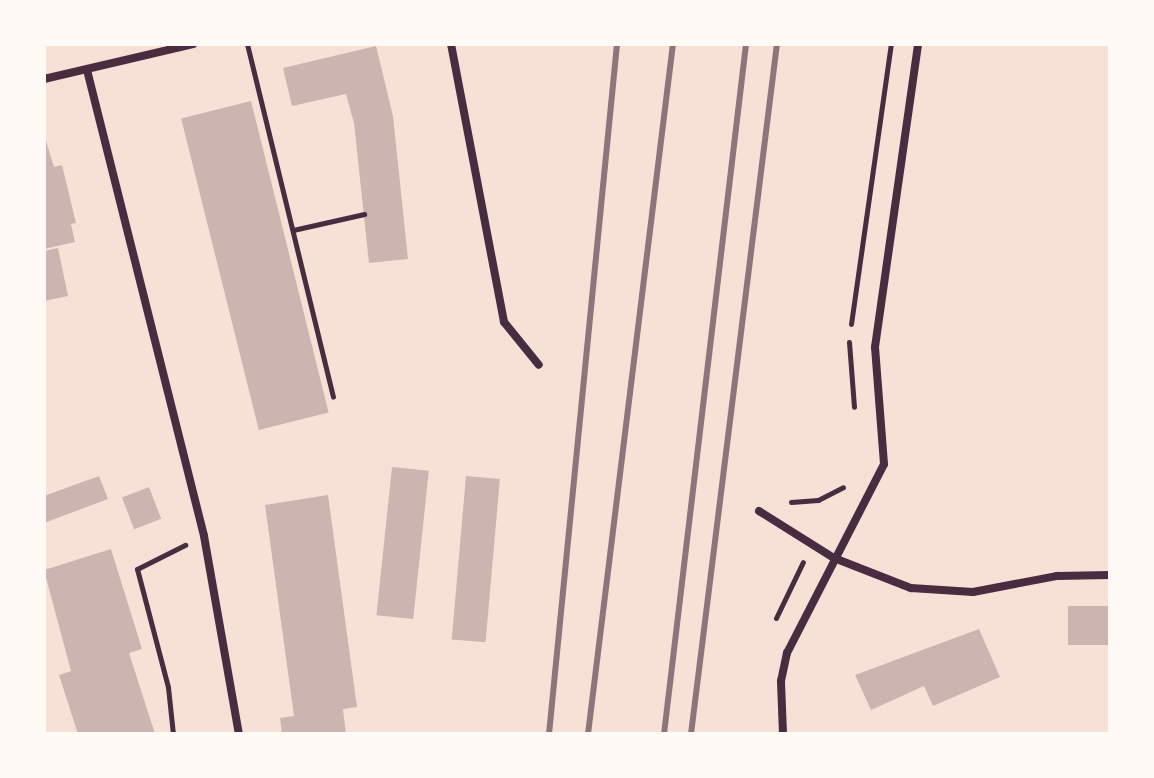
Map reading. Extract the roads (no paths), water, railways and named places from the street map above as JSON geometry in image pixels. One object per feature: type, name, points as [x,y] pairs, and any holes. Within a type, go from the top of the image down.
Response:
[{"type":"street","points":[[44,79],[193,44]]},
{"type":"street","points":[[451,44],[504,322],[539,365]]},
{"type":"street","points":[[783,734],[781,681],[787,653],[884,464],[875,347],[918,44]]},
{"type":"street","points":[[87,70],[204,536],[239,734]]},
{"type":"street","points":[[759,511],[834,558],[911,588],[973,592],[1057,576],[1110,575]]},
{"type":"railway","points":[[549,734],[617,44]]},
{"type":"railway","points":[[588,734],[673,44]]},
{"type":"railway","points":[[664,734],[746,44]]},
{"type":"railway","points":[[691,734],[777,44]]}]
